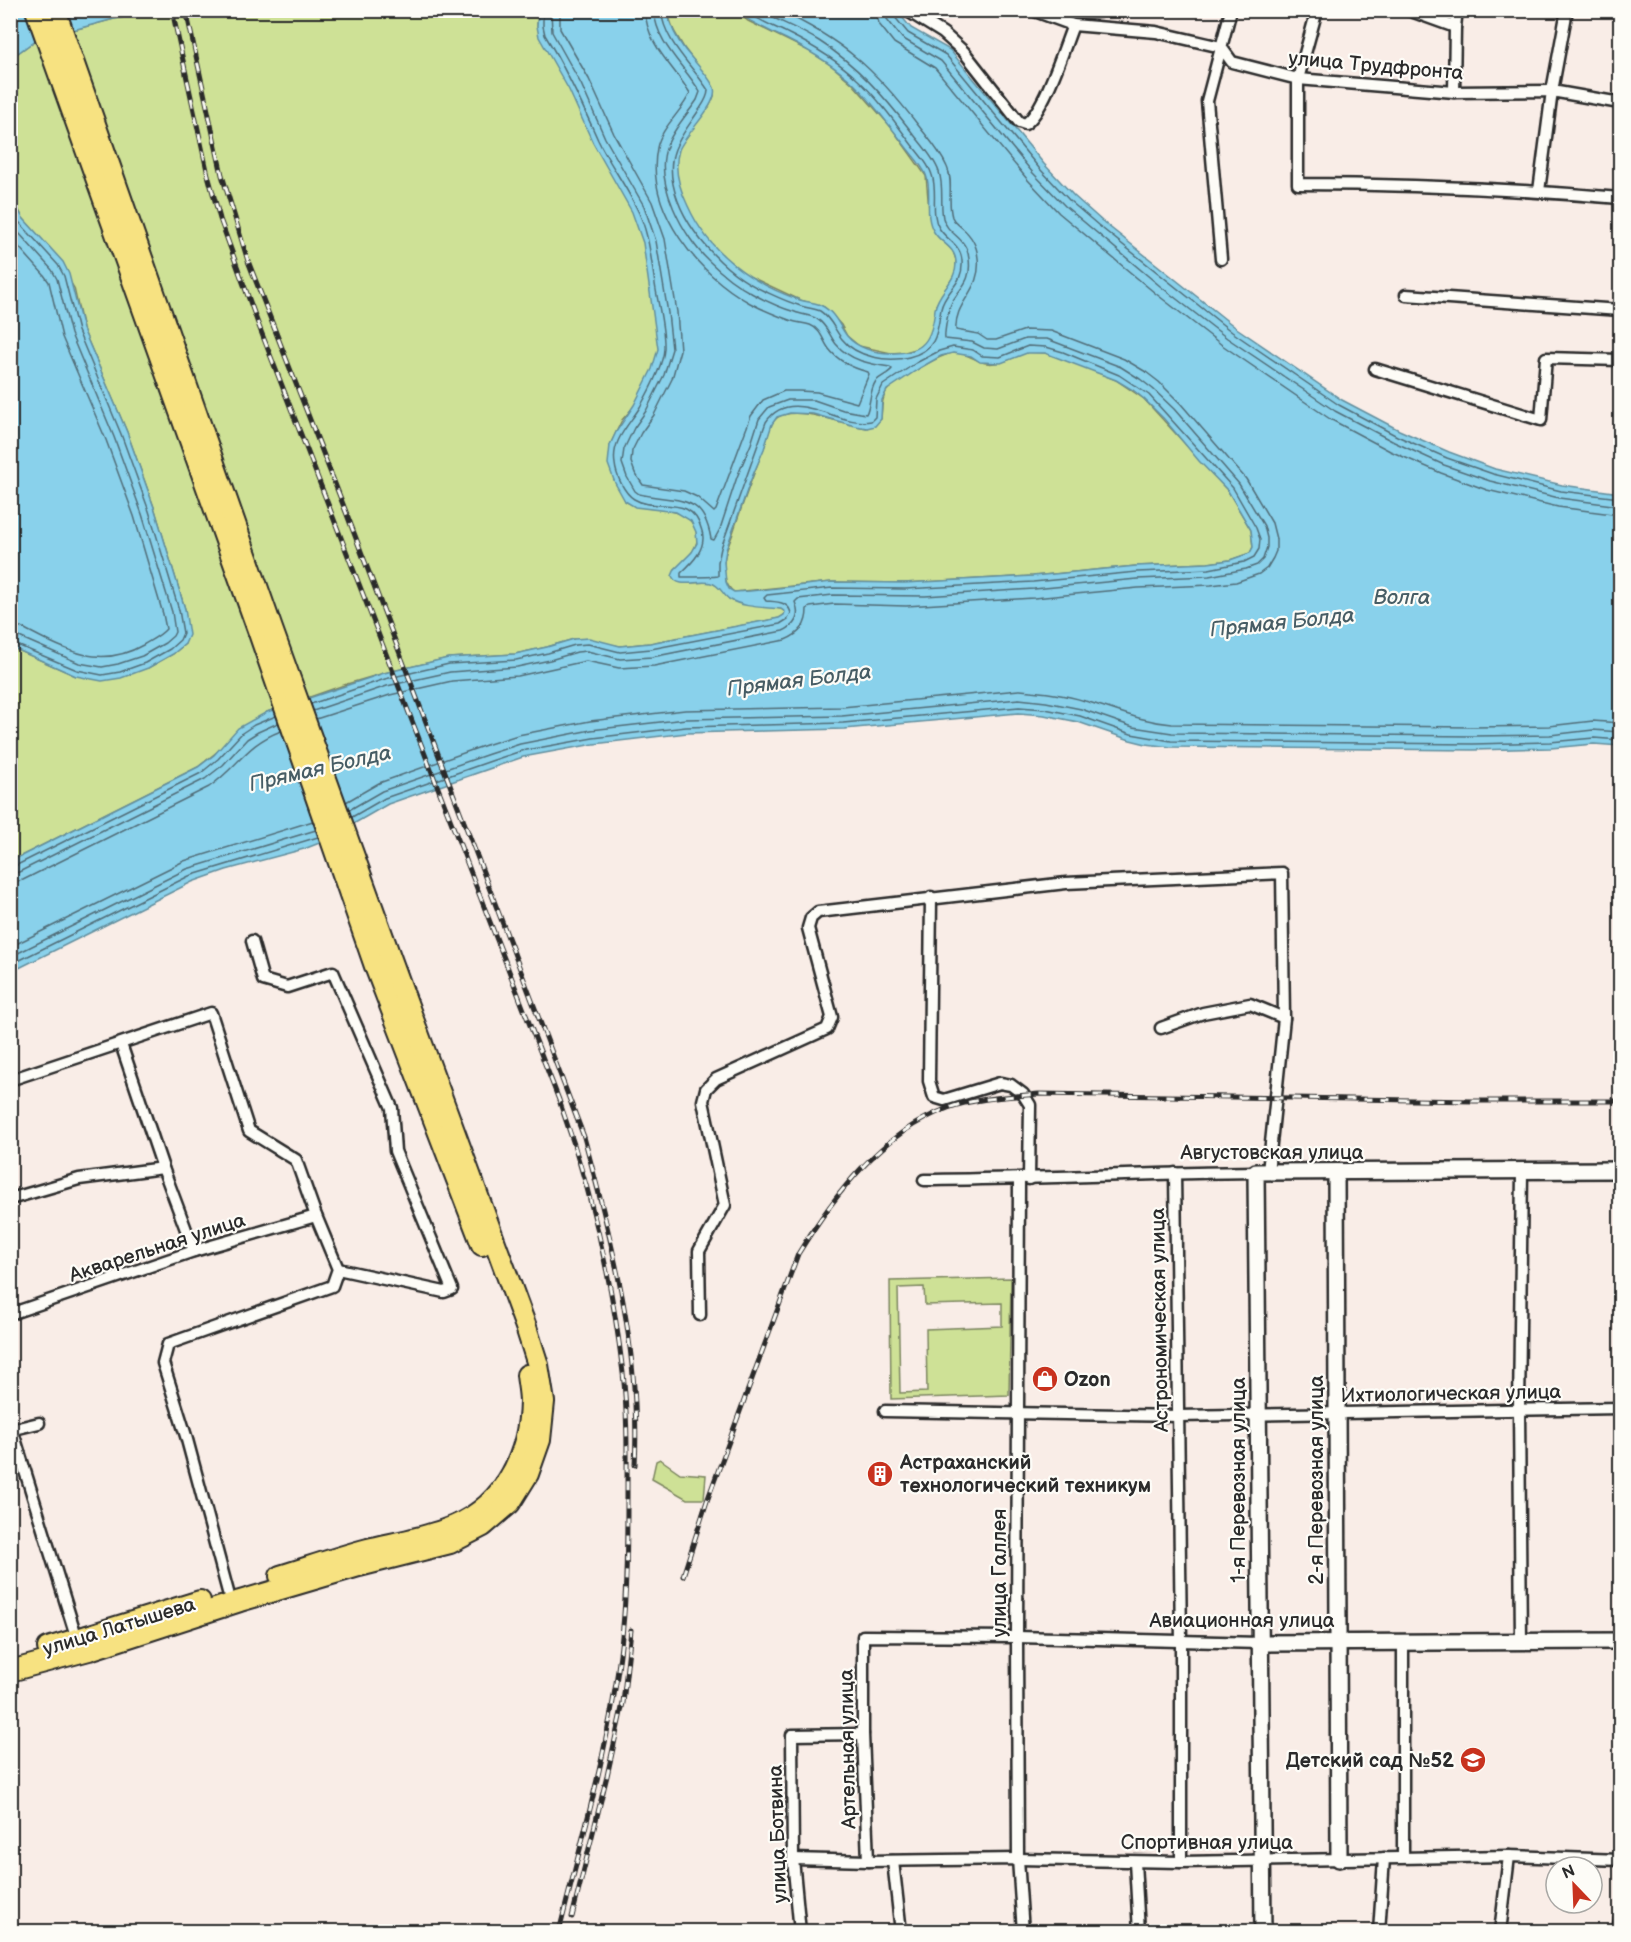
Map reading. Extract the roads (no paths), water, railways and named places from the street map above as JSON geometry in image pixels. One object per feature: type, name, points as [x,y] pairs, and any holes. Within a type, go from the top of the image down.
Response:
[{"type":"highway","points":[[36,10],[69,77],[384,965]]},
{"type":"highway","points":[[55,10],[69,77]]},
{"type":"highway","name":"улица Латышева","points":[[10,1659],[351,1553],[445,1530],[477,1513],[501,1492],[516,1467],[526,1438],[530,1401],[526,1368],[384,965]]},
{"type":"highway","name":"улица Латышева","points":[[10,1671],[90,1650],[202,1613],[359,1566],[450,1543],[483,1526],[510,1503],[528,1474],[540,1440],[544,1402],[538,1365],[526,1327],[384,965]]},
{"type":"street","points":[[906,10],[944,33],[964,52],[1019,122],[1025,124],[1031,121],[1052,82],[1073,25]]},
{"type":"street","name":"улица Трудфронта","points":[[1032,10],[1073,25],[1156,32],[1221,47],[1232,62],[1299,79],[1454,92],[1552,91],[1620,103]]},
{"type":"street","points":[[1221,259],[1207,101],[1231,10]]},
{"type":"street","points":[[1317,10],[1299,79],[1299,184],[1402,184],[1620,198]]},
{"type":"street","points":[[1408,10],[1455,27]]},
{"type":"street","points":[[1454,92],[1457,10]]},
{"type":"street","points":[[1539,191],[1552,91],[1567,10]]},
{"type":"street","points":[[1406,295],[1620,310]]},
{"type":"street","points":[[1375,369],[1541,420],[1546,358],[1620,360]]},
{"type":"street","points":[[700,1315],[699,1251],[725,1205],[704,1101],[706,1089],[716,1079],[827,1029],[832,1017],[808,928],[811,918],[818,912],[1066,883],[1282,873],[1284,1018],[1262,1172]]},
{"type":"street","name":"улица Галлея","points":[[931,897],[929,1081],[934,1097],[944,1100],[1000,1083],[1011,1085],[1023,1094],[1030,1105],[1024,1179],[1018,1412],[1018,1859],[1023,1932]]},
{"type":"street","points":[[252,941],[263,981],[287,987],[333,972],[392,1108],[395,1151],[452,1288],[444,1292],[338,1269]]},
{"type":"street","points":[[1161,1028],[1203,1013],[1250,1004],[1284,1018]]},
{"type":"street","points":[[10,1080],[212,1013],[249,1131],[296,1160],[338,1269],[332,1286],[168,1344],[163,1363],[186,1436],[228,1592]]},
{"type":"street","points":[[121,1044],[194,1251]]},
{"type":"street","points":[[10,1199],[79,1179],[163,1168]]},
{"type":"street","name":"Августовская улица","points":[[924,1180],[1175,1173],[1620,1170]]},
{"type":"street","name":"1-я Перевозная улица","points":[[1262,1172],[1258,1414],[1263,1932]]},
{"type":"street","name":"2-я Перевозная улица","points":[[1336,1172],[1339,1859]]},
{"type":"street","points":[[1521,1642],[1519,1410],[1522,1172]]},
{"type":"street","name":"Астрономическая улица","points":[[1175,1173],[1181,1642],[1181,1862]]},
{"type":"street","name":"Акварельная улица","points":[[10,1314],[194,1251],[316,1216]]},
{"type":"street","name":"Ихтиологическая улица","points":[[885,1411],[1179,1416],[1620,1408]]},
{"type":"street","points":[[39,1423],[11,1430],[77,1639]]},
{"type":"street","name":"Авиационная улица","points":[[863,1636],[1260,1643],[1620,1641]]},
{"type":"street","name":"Артельная улица","points":[[863,1636],[863,1734],[868,1861]]},
{"type":"street","points":[[1403,1642],[1404,1857]]},
{"type":"street","name":"улица Ботвина","points":[[800,1932],[793,1859],[792,1735],[863,1734]]},
{"type":"street","points":[[1500,1932],[1509,1856]]},
{"type":"street","name":"Спортивная улица","points":[[793,1859],[1181,1862],[1509,1856],[1620,1860]]},
{"type":"street","points":[[1379,1932],[1384,1858]]},
{"type":"street","points":[[893,1861],[901,1932]]},
{"type":"street","points":[[1136,1862],[1139,1932]]},
{"type":"street","points":[[1618,1932],[1620,1918]]},
{"type":"water","points":[[11,11],[157,11],[114,19],[36,40],[11,58]]},
{"type":"water","name":"Волга","points":[[538,11],[667,11],[679,41],[714,88],[714,95],[707,110],[682,143],[677,157],[680,186],[697,223],[720,252],[734,265],[765,285],[823,307],[832,314],[847,336],[856,344],[879,352],[902,353],[911,351],[924,343],[932,329],[937,303],[956,269],[953,252],[937,236],[931,225],[928,211],[929,189],[924,171],[875,107],[846,77],[813,54],[753,23],[735,11],[897,11],[911,28],[950,50],[1044,164],[1102,221],[1235,327],[1342,400],[1399,430],[1495,469],[1562,485],[1620,493],[1620,746],[1594,744],[1551,748],[1473,750],[1171,747],[1130,740],[1078,722],[1044,715],[1018,713],[844,729],[687,733],[594,744],[523,757],[388,804],[322,842],[192,882],[11,972],[11,861],[198,767],[214,755],[238,728],[267,712],[384,673],[448,658],[515,654],[574,639],[589,638],[620,646],[650,643],[779,618],[784,615],[785,612],[781,609],[747,606],[735,602],[711,583],[684,583],[675,580],[672,576],[675,569],[692,552],[697,543],[696,532],[691,521],[676,512],[635,507],[625,501],[615,483],[608,464],[610,445],[652,369],[658,349],[643,243],[632,212],[593,143],[569,90],[539,37]],"holes":[[[953,353],[971,356],[980,362],[1001,363],[1027,353],[1045,353],[1116,380],[1133,390],[1164,419],[1228,491],[1251,530],[1253,547],[1250,553],[1230,560],[1208,563],[1136,566],[1033,576],[904,583],[832,582],[734,592],[729,589],[724,562],[726,550],[772,424],[777,417],[790,413],[813,414],[855,426],[867,428],[875,426],[881,419],[882,400],[887,390],[941,356]]]},
{"type":"water","points":[[10,196],[23,218],[63,262],[69,274],[83,329],[127,432],[155,510],[185,609],[189,635],[185,644],[173,654],[148,668],[121,678],[102,681],[76,676],[11,647]]},
{"type":"railway","points":[[172,10],[208,175],[220,219],[257,321],[559,1100],[581,1167],[599,1235],[613,1303],[626,1405],[627,1535],[624,1611],[613,1703],[588,1818],[559,1932]]},
{"type":"railway","points":[[186,10],[222,175],[248,261],[584,1137],[623,1300],[634,1382],[635,1465]]},
{"type":"railway","points":[[683,1576],[707,1501],[798,1254],[827,1210],[861,1168],[901,1133],[924,1119],[948,1108],[970,1102],[1039,1094],[1620,1101]]},
{"type":"railway","points":[[572,1917],[623,1703],[631,1630]]},
{"type":"place","name":"Ozon","points":[[1045,1379]]},
{"type":"place","name":"Астраханский технологический техникум","points":[[880,1474]]},
{"type":"place","name":"Детский сад №52","points":[[1473,1760]]},
{"type":"water label","name":"Прямая Болда","points":[[1282,622]]},
{"type":"water label","name":"Прямая Болда","points":[[799,680]]},
{"type":"water label","name":"Прямая Болда","points":[[320,768]]}]
